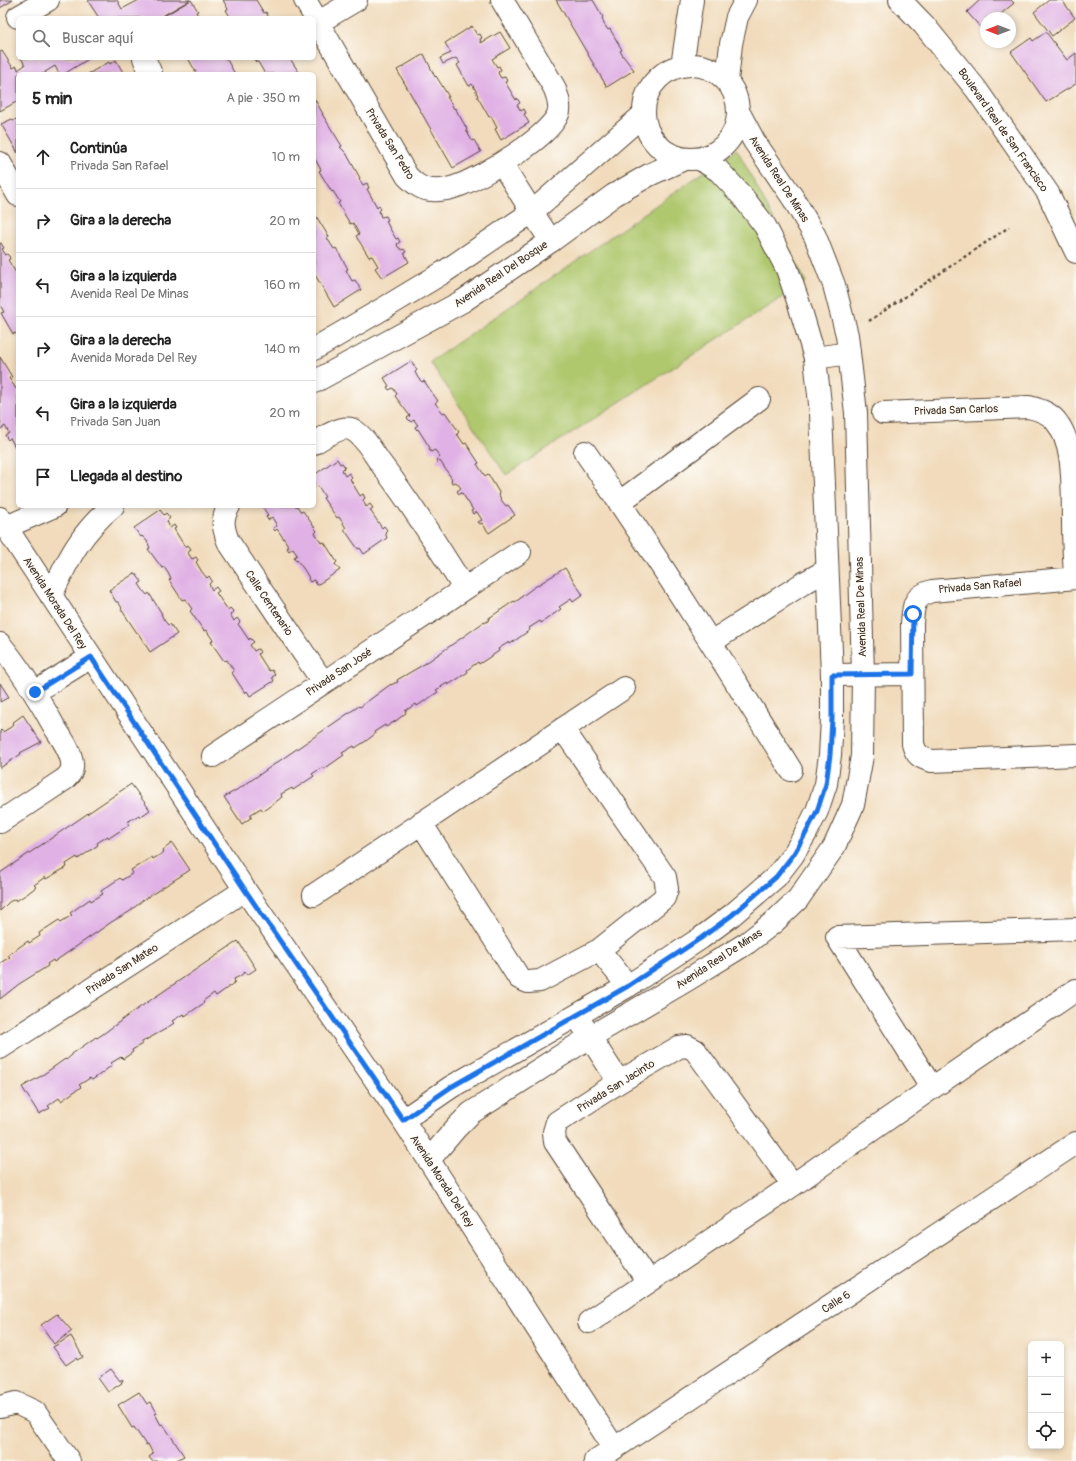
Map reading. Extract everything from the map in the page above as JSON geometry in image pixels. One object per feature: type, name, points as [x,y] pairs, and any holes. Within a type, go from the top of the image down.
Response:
[{"type":"street","points":[[20,16],[48,0]]},
{"type":"street","name":"Privada San Pedro","points":[[305,0],[315,16]]},
{"type":"street","points":[[319,22],[356,0]]},
{"type":"street","name":"Privada San Pedro","points":[[316,17],[408,176],[416,184],[426,190],[446,190],[461,185],[502,164],[545,131],[555,120],[559,110],[558,99],[554,87],[502,0]]},
{"type":"street","points":[[682,66],[692,0]]},
{"type":"street","points":[[726,81],[731,44],[737,17],[746,0]]},
{"type":"street","name":"Boulevard Real de San Francisco","points":[[900,0],[924,25],[976,90],[1048,194],[1076,252]]},
{"type":"street","points":[[145,60],[150,72]]},
{"type":"street","points":[[403,1120],[451,1087],[628,986],[720,924],[776,877],[793,855],[817,811],[826,784],[830,755],[832,719],[832,675],[821,413],[815,358],[799,304],[786,269],[764,226],[742,196],[719,171],[692,159],[668,154],[656,144],[647,130],[644,114],[646,97],[654,83],[667,72],[682,66],[698,65],[714,71],[726,81],[735,95],[738,111],[736,128],[728,142],[716,153],[692,159]]},
{"type":"street","name":"Avenida Real De Minas","points":[[429,1160],[471,1113],[590,1037],[747,943],[774,922],[798,899],[834,847],[853,805],[862,756],[863,675],[856,413],[848,344],[834,285],[815,236],[793,198],[754,142],[738,111]]},
{"type":"street","points":[[316,348],[444,272],[532,212],[644,114]]},
{"type":"street","name":"Avenida Real Del Bosque","points":[[316,381],[463,301],[551,241],[614,195],[649,175],[692,159]]},
{"type":"street","points":[[0,163],[16,191]]},
{"type":"street","points":[[502,164],[551,241]]},
{"type":"street","points":[[815,358],[848,344]]},
{"type":"street","points":[[620,502],[760,399]]},
{"type":"street","name":"Privada San Carlos","points":[[883,413],[1029,407],[1045,411],[1056,420],[1064,433],[1069,450],[1072,473],[1075,578]]},
{"type":"street","points":[[316,442],[339,430],[349,429],[357,433],[388,472],[464,588]]},
{"type":"street","points":[[585,452],[620,502],[711,642],[791,770]]},
{"type":"street","points":[[3,522],[48,508]]},
{"type":"street","points":[[51,596],[65,565],[78,543],[97,519],[111,508]]},
{"type":"street","name":"Calle Centenario","points":[[226,514],[224,529],[228,542],[323,682]]},
{"type":"street","name":"Avenida Morada Del Rey","points":[[3,522],[245,890],[403,1120],[614,1448]]},
{"type":"street","name":"Privada San José","points":[[213,756],[520,552]]},
{"type":"street","points":[[711,642],[802,584],[827,570]]},
{"type":"street","name":"Privada San Rafael","points":[[1075,578],[954,588],[924,593],[918,597],[914,606],[912,674],[913,744],[915,752],[920,758],[932,761],[1076,755]]},
{"type":"street","points":[[0,644],[35,692],[71,756],[72,765],[71,773],[65,779],[0,822]]},
{"type":"street","points":[[35,692],[91,657]]},
{"type":"street","points":[[832,675],[912,674]]},
{"type":"street","points":[[314,895],[624,688]]},
{"type":"street","points":[[421,823],[519,978],[528,982],[540,981],[599,950],[664,898],[668,889],[665,878],[563,729]]},
{"type":"street","points":[[776,877],[798,899]]},
{"type":"street","name":"Privada San Mateo","points":[[0,1048],[245,890]]},
{"type":"street","points":[[932,1088],[837,937],[1076,929]]},
{"type":"street","points":[[599,950],[628,986]]},
{"type":"street","points":[[589,1322],[793,1185],[1076,990]]},
{"type":"street","points":[[577,1016],[619,1082]]},
{"type":"street","name":"Privada San Jacinto","points":[[648,1282],[555,1142],[554,1132],[557,1122],[619,1082],[679,1047],[687,1046],[695,1050],[793,1185]]},
{"type":"street","name":"Calle 6","points":[[595,1461],[1076,1143]]},
{"type":"street","points":[[8,1405],[35,1412],[69,1461]]},
{"type":"path","points":[[848,344],[1009,227]]},
{"type":"green space","points":[[737,149],[806,282],[506,475],[430,362]]},
{"type":"building","points":[[0,0],[13,0],[0,8]]},
{"type":"building","points":[[117,0],[122,9],[139,0],[190,0],[162,16],[98,16],[88,1]]},
{"type":"building","points":[[191,0],[198,11],[196,12],[198,16],[164,16]]},
{"type":"building","points":[[223,0],[256,0],[264,13],[266,12],[268,16],[230,16],[226,10],[228,9]]},
{"type":"building","points":[[556,0],[593,0],[603,17],[604,24],[608,30],[610,29],[622,50],[620,51],[634,70],[607,87]]},
{"type":"building","points":[[980,0],[1011,0],[1014,3],[1003,12],[980,12],[980,27],[967,12]]},
{"type":"building","points":[[1049,0],[1062,0],[1075,18],[1052,36],[1034,12]]},
{"type":"building","points":[[472,26],[477,35],[480,34],[482,38],[480,39],[481,43],[500,32],[510,48],[492,59],[501,70],[498,72],[499,75],[501,78],[505,77],[507,81],[505,82],[516,100],[517,98],[520,103],[517,105],[521,111],[524,109],[526,113],[524,114],[529,123],[501,140],[495,129],[497,128],[491,116],[489,117],[472,84],[469,86],[457,65],[460,63],[456,58],[443,64],[440,58],[451,53],[445,43]]},
{"type":"building","points":[[1046,32],[1067,60],[1076,53],[1076,84],[1046,102],[1011,52],[1031,38],[1033,41]]},
{"type":"building","points":[[2,51],[13,68],[17,66],[18,70],[25,65],[22,60],[87,60],[67,72],[58,72],[55,66],[45,72],[16,72],[16,102],[0,111],[0,52]]},
{"type":"building","points":[[424,54],[435,77],[436,76],[449,97],[447,97],[467,129],[466,130],[472,141],[474,140],[481,152],[453,168],[397,70]]},
{"type":"building","points":[[116,60],[123,72],[92,72],[109,62],[110,64]]},
{"type":"building","points":[[189,60],[227,60],[234,72],[196,72]]},
{"type":"building","points":[[254,60],[291,60],[299,72],[264,72],[258,62]]},
{"type":"building","points":[[316,102],[342,146],[340,147],[346,153],[360,178],[359,179],[363,185],[367,183],[369,188],[367,189],[377,207],[379,205],[381,209],[379,211],[381,217],[386,216],[388,220],[386,221],[390,229],[396,239],[398,238],[400,242],[397,244],[398,247],[402,250],[404,249],[406,252],[404,253],[409,262],[382,278],[375,268],[378,266],[372,256],[369,257],[356,236],[359,234],[353,223],[350,224],[338,203],[340,202],[319,171],[321,170],[316,161]]},
{"type":"building","points":[[12,119],[13,121],[16,119],[16,150],[1,124]]},
{"type":"building","points":[[316,216],[329,237],[327,238],[334,249],[336,248],[348,269],[346,270],[352,281],[355,280],[361,290],[334,307],[316,276]]},
{"type":"building","points":[[1,243],[4,248],[2,249],[5,254],[4,255],[7,254],[9,256],[10,259],[8,260],[16,273],[16,333],[13,334],[1,313],[4,312],[0,305]]},
{"type":"building","points":[[0,357],[12,377],[9,378],[16,389],[16,448],[10,438],[8,440],[5,435],[9,433],[5,426],[1,429],[0,428]]},
{"type":"building","points":[[411,361],[417,370],[415,372],[418,378],[422,382],[424,381],[438,401],[435,403],[443,413],[445,412],[459,432],[457,434],[464,444],[466,443],[479,463],[477,464],[485,476],[488,474],[500,494],[499,495],[502,501],[506,506],[508,505],[515,515],[489,533],[482,523],[480,524],[478,522],[482,520],[477,512],[473,514],[471,511],[473,510],[462,493],[459,494],[457,491],[461,488],[456,482],[452,483],[452,479],[440,461],[438,463],[436,460],[440,457],[435,450],[431,452],[418,429],[417,430],[415,427],[418,425],[414,420],[411,422],[407,418],[410,416],[395,396],[397,394],[393,388],[389,390],[387,387],[389,386],[384,378]]},
{"type":"building","points":[[337,459],[340,464],[342,463],[345,467],[342,470],[345,476],[349,473],[352,477],[350,479],[360,496],[363,494],[365,498],[363,500],[366,507],[370,504],[373,508],[370,510],[382,528],[384,526],[387,530],[385,532],[387,538],[364,554],[360,548],[358,549],[344,529],[346,528],[339,517],[337,518],[323,498],[325,497],[318,486],[316,487],[316,474]]},
{"type":"building","points":[[263,508],[298,508],[301,512],[303,511],[317,531],[315,533],[321,543],[324,542],[337,562],[335,564],[340,570],[317,585],[314,580],[310,582],[305,571],[294,557],[297,555],[293,548],[289,551],[287,548],[289,547],[284,539],[277,529],[275,531],[273,528],[277,526],[272,517],[268,520],[266,517],[268,515]]},
{"type":"building","points":[[160,510],[164,515],[166,513],[170,518],[167,521],[170,528],[174,525],[176,528],[174,529],[185,547],[188,545],[191,549],[188,553],[192,559],[196,557],[198,560],[196,562],[202,572],[207,578],[209,576],[212,581],[209,584],[212,590],[216,587],[219,591],[216,593],[228,610],[230,608],[234,612],[230,615],[234,621],[237,618],[240,622],[238,624],[249,640],[250,638],[254,642],[250,645],[254,651],[258,649],[260,652],[258,654],[265,665],[269,671],[272,670],[275,675],[272,677],[274,681],[250,696],[247,691],[245,693],[232,673],[234,671],[227,660],[224,661],[211,642],[213,640],[206,630],[204,631],[190,611],[192,609],[185,599],[182,600],[169,580],[171,579],[164,567],[162,568],[148,549],[150,548],[147,541],[142,536],[141,537],[134,528]]},
{"type":"building","points":[[565,568],[583,595],[573,602],[571,599],[559,607],[561,609],[541,623],[540,621],[529,628],[530,630],[510,644],[509,642],[498,649],[499,651],[479,664],[478,662],[467,670],[468,672],[459,678],[436,690],[438,692],[417,706],[416,704],[405,711],[406,713],[386,727],[385,725],[374,732],[375,734],[366,741],[355,748],[354,746],[342,753],[344,755],[324,769],[323,767],[312,774],[314,776],[293,790],[292,788],[281,794],[282,797],[273,804],[263,811],[261,808],[256,811],[250,815],[252,817],[242,824],[224,797],[240,788],[359,706],[360,707],[391,684],[398,682],[397,680],[426,663],[484,622],[488,621],[489,618]]},
{"type":"building","points":[[135,573],[142,582],[139,584],[143,590],[147,595],[149,593],[164,620],[168,625],[170,624],[177,634],[150,652],[109,590]]},
{"type":"building","points":[[0,683],[9,697],[0,702]]},
{"type":"building","points":[[23,715],[41,742],[20,753],[21,754],[0,768],[0,731],[1,730],[3,732],[14,725],[12,723]]},
{"type":"building","points":[[131,784],[150,810],[140,817],[139,815],[127,822],[129,825],[109,838],[108,836],[97,843],[98,845],[78,859],[77,857],[66,864],[67,867],[46,879],[45,877],[34,885],[36,887],[27,894],[16,901],[15,899],[9,902],[0,911],[0,873]]},
{"type":"building","points":[[172,843],[190,870],[143,900],[129,912],[113,921],[54,962],[53,960],[47,964],[48,966],[19,984],[0,999],[0,963],[10,957],[8,955],[28,941],[29,943],[40,936],[39,933],[59,920],[61,922],[72,915],[70,913],[90,899],[91,901],[103,894],[101,891],[120,878],[122,880],[133,873],[131,870],[152,857],[153,859],[158,856]]},
{"type":"building","points":[[238,941],[256,969],[247,975],[245,972],[234,979],[235,982],[216,996],[214,993],[203,1001],[204,1003],[185,1016],[183,1014],[172,1021],[174,1023],[142,1042],[142,1044],[132,1050],[133,1052],[123,1059],[121,1057],[111,1063],[112,1065],[102,1073],[92,1080],[90,1078],[79,1085],[81,1087],[61,1101],[59,1098],[48,1106],[50,1108],[39,1114],[22,1087],[65,1059],[66,1060],[96,1037],[97,1038],[103,1034]]},
{"type":"building","points":[[57,1314],[72,1331],[54,1344],[41,1325]]},
{"type":"building","points":[[71,1336],[83,1357],[77,1360],[76,1358],[66,1365],[53,1347]]},
{"type":"building","points":[[111,1369],[120,1381],[122,1379],[123,1381],[108,1392],[98,1378]]},
{"type":"building","points":[[139,1392],[147,1404],[151,1402],[161,1425],[163,1424],[184,1456],[175,1461],[152,1461],[149,1457],[153,1454],[148,1444],[146,1445],[134,1427],[132,1428],[118,1405]]},
{"type":"route","points":[[35,692],[91,657],[245,890],[403,1120],[451,1087],[628,986],[701,938],[732,915],[776,877],[793,855],[806,833],[817,811],[826,784],[830,755],[832,719],[832,675],[912,674],[913,614]]}]
